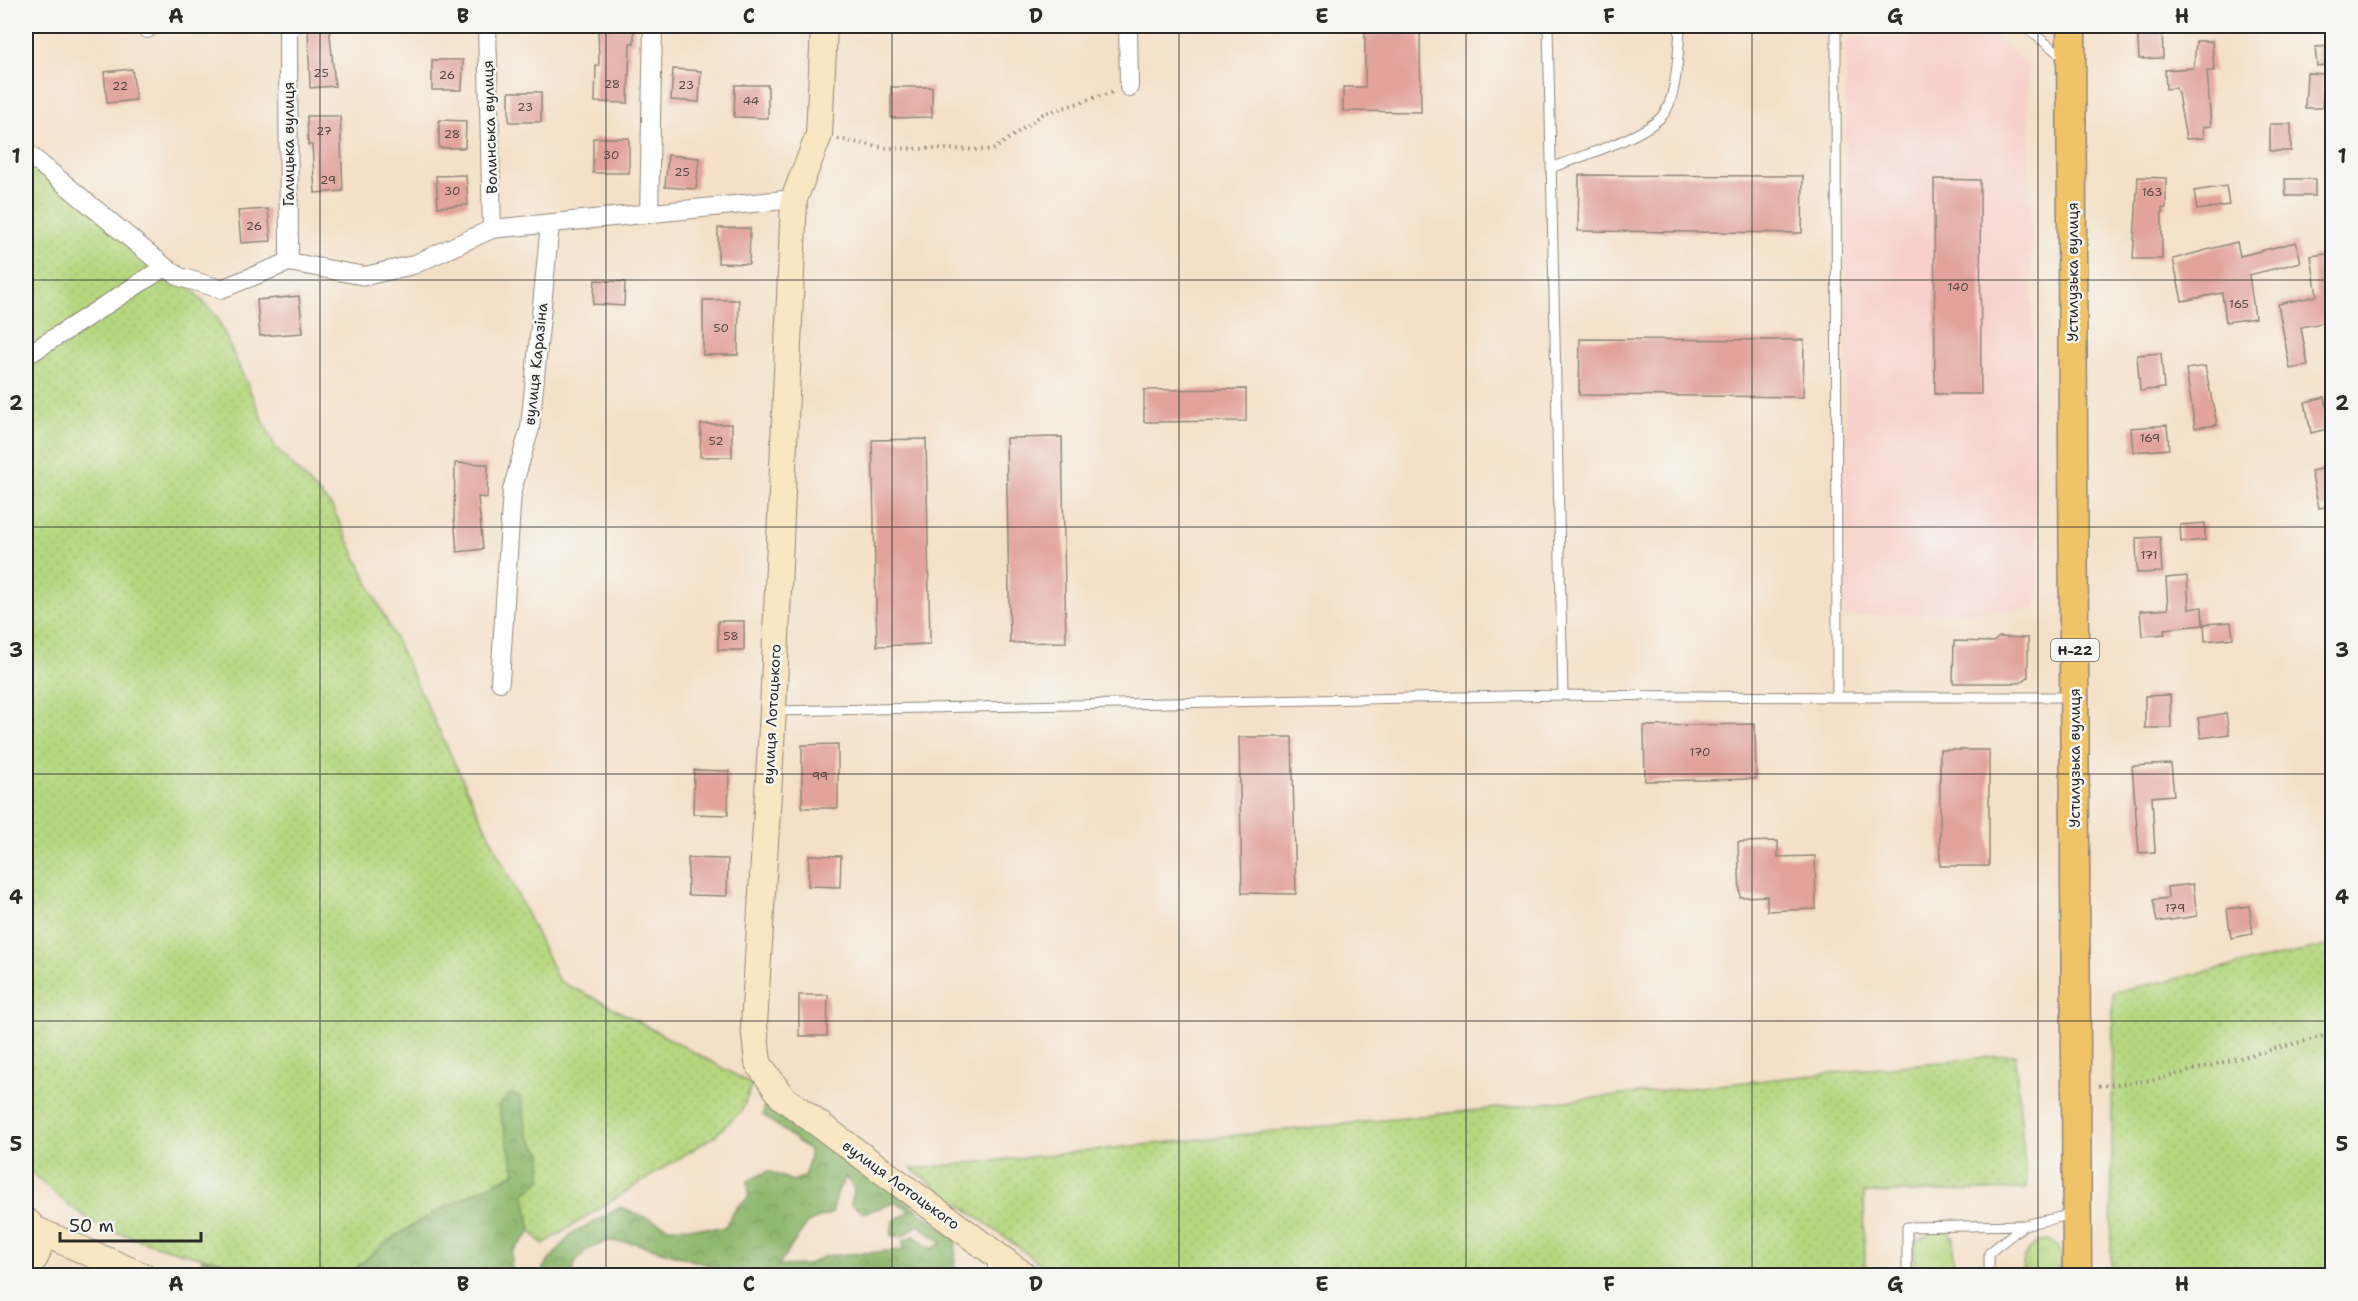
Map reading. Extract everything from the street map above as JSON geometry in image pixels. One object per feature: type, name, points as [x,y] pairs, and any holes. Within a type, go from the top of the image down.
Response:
[{"type":"main road","name":"Устилузька вулиця","points":[[2071,26],[2077,1275]]},
{"type":"street","name":"Галицька вулиця","points":[[288,26],[289,262]]},
{"type":"street","name":"Волинська вулиця","points":[[487,26],[492,229]]},
{"type":"street","points":[[649,214],[653,26]]},
{"type":"street","name":"вулиця Лотоцького","points":[[824,26],[819,135],[794,199],[773,711],[754,1025],[758,1063],[782,1097],[992,1263],[1026,1275]]},
{"type":"street","points":[[1128,26],[1129,87]]},
{"type":"street","points":[[26,152],[165,267],[180,277],[221,289],[289,262],[365,276],[413,265],[492,229],[794,199]]},
{"type":"street","name":"вулиця Каразіна","points":[[500,682],[512,490],[530,428],[550,224]]},
{"type":"street","points":[[26,356],[165,267]]},
{"type":"street","points":[[26,1267],[37,1256],[39,1247],[28,1223]]},
{"type":"street","points":[[28,1223],[143,1275]]},
{"type":"lane","points":[[1548,26],[1563,695]]},
{"type":"lane","points":[[1551,168],[1629,138],[1664,115],[1677,74],[1680,26]]},
{"type":"lane","points":[[1836,26],[1837,697]]},
{"type":"lane","points":[[2024,26],[2072,64]]},
{"type":"lane","points":[[773,711],[1563,695],[2075,697]]},
{"type":"lane","points":[[1907,1275],[1907,1227],[2024,1225],[2077,1214]]},
{"type":"lane","points":[[1989,1275],[1989,1253],[2024,1225]]},
{"type":"path","points":[[819,135],[886,148],[993,150],[1043,114],[1129,87]]},
{"type":"path","points":[[2076,1088],[2154,1080],[2332,1034]]},
{"type":"shaded area","points":[[1994,35],[2028,66],[2038,609],[1845,617],[1846,38]]},
{"type":"green space","points":[[26,152],[180,277],[217,317],[275,447],[332,507],[559,981],[606,1004],[752,1084],[742,1110],[716,1135],[543,1244],[531,1232],[525,1193],[541,1180],[542,1153],[528,1135],[521,1098],[512,1093],[498,1106],[515,1173],[450,1204],[408,1228],[388,1241],[352,1272],[326,1273],[240,1265],[183,1253],[113,1232],[77,1211],[26,1166]]},
{"type":"green space","points":[[2332,945],[2332,1275],[2111,1275],[2113,992]]},
{"type":"green space","points":[[2015,1054],[2027,1189],[1864,1193],[1865,1275],[1056,1275],[912,1169]]},
{"type":"green space","points":[[512,1092],[521,1098],[528,1135],[542,1153],[541,1180],[525,1193],[531,1232],[512,1252],[511,1275],[198,1276],[202,1259],[326,1273],[352,1272],[388,1241],[408,1228],[450,1204],[515,1173],[498,1105]]},
{"type":"green space","points":[[765,1104],[784,1109],[956,1239],[954,1275],[741,1275],[635,1243],[607,1241],[585,1251],[574,1265],[574,1275],[543,1275],[543,1268],[571,1234],[621,1207],[668,1227],[724,1228],[737,1207],[749,1197],[748,1181],[768,1171],[792,1181],[804,1177],[810,1157],[809,1150],[763,1115]],"holes":[[[846,1177],[854,1189],[851,1204],[864,1213],[897,1202],[911,1211],[893,1221],[891,1236],[903,1236],[918,1225],[942,1243],[931,1249],[914,1236],[903,1241],[903,1250],[825,1256],[808,1265],[778,1266],[807,1223],[832,1213],[838,1190]]]},
{"type":"green space","points":[[1935,1230],[1948,1231],[1953,1237],[1954,1275],[1913,1275],[1915,1243]]},
{"type":"green space","points":[[2046,1240],[2059,1249],[2062,1275],[2022,1275],[2023,1263],[2030,1248]]},
{"type":"building","points":[[308,26],[329,26],[335,86],[310,88]]},
{"type":"building","points":[[598,26],[634,26],[634,43],[630,43],[628,103],[595,102],[596,66],[599,66]]},
{"type":"building","points":[[1365,26],[1420,26],[1421,112],[1343,111],[1343,87],[1365,87]]},
{"type":"building","points":[[2137,26],[2162,26],[2163,58],[2139,59]]},
{"type":"building","points":[[2196,41],[2212,41],[2214,71],[2207,71],[2211,126],[2203,127],[2204,138],[2186,139],[2178,94],[2176,88],[2166,89],[2165,70],[2194,68]]},
{"type":"building","points":[[2332,46],[2332,64],[2317,66],[2315,47]]},
{"type":"building","points":[[432,60],[463,60],[462,90],[432,90]]},
{"type":"building","points":[[132,69],[136,100],[107,103],[104,72]]},
{"type":"building","points":[[673,69],[701,71],[699,102],[671,100]]},
{"type":"building","points":[[2307,73],[2324,74],[2322,108],[2305,108]]},
{"type":"building","points":[[735,85],[768,85],[768,118],[734,117]]},
{"type":"building","points":[[891,87],[932,87],[932,117],[891,118]]},
{"type":"building","points":[[509,92],[541,92],[541,122],[509,122]]},
{"type":"building","points":[[307,116],[340,116],[343,191],[315,193],[312,145],[308,145]]},
{"type":"building","points":[[439,120],[466,121],[465,148],[439,148]]},
{"type":"building","points":[[2270,124],[2291,124],[2291,151],[2270,151]]},
{"type":"building","points":[[593,138],[629,138],[629,173],[593,173]]},
{"type":"building","points":[[668,155],[699,158],[696,189],[665,187]]},
{"type":"building","points":[[466,175],[468,205],[438,207],[436,176]]},
{"type":"building","points":[[1579,175],[1803,176],[1802,233],[1578,231]]},
{"type":"building","points":[[2138,177],[2166,178],[2166,208],[2162,208],[2162,259],[2133,259]]},
{"type":"building","points":[[1934,179],[1980,180],[1981,394],[1935,394]]},
{"type":"building","points":[[2285,179],[2315,179],[2315,196],[2286,196]]},
{"type":"building","points":[[2226,186],[2229,205],[2197,210],[2194,191]]},
{"type":"building","points":[[268,209],[271,241],[241,243],[238,211]]},
{"type":"building","points":[[718,228],[750,228],[749,264],[718,263]]},
{"type":"building","points":[[2237,242],[2240,256],[2296,242],[2301,262],[2249,275],[2255,318],[2226,322],[2222,293],[2182,301],[2173,259]]},
{"type":"building","points":[[2332,253],[2332,321],[2301,327],[2308,366],[2290,369],[2278,304],[2317,296],[2311,256]]},
{"type":"building","points":[[595,280],[625,282],[624,306],[593,304]]},
{"type":"building","points":[[299,296],[303,333],[260,336],[257,300]]},
{"type":"building","points":[[703,300],[739,300],[738,355],[703,355]]},
{"type":"building","points":[[1580,339],[1804,340],[1803,397],[1579,395]]},
{"type":"building","points":[[2161,353],[2164,388],[2140,391],[2137,355]]},
{"type":"building","points":[[2205,366],[2217,425],[2195,428],[2186,369]]},
{"type":"building","points":[[1246,389],[1246,421],[1144,422],[1144,390]]},
{"type":"building","points":[[2325,397],[2331,428],[2311,433],[2305,402]]},
{"type":"building","points":[[701,424],[732,424],[732,457],[700,457]]},
{"type":"building","points":[[2167,425],[2169,449],[2133,452],[2131,428]]},
{"type":"building","points":[[1062,437],[1066,642],[1010,643],[1006,438]]},
{"type":"building","points":[[926,439],[930,644],[877,646],[872,440]]},
{"type":"building","points":[[455,463],[488,464],[487,498],[478,497],[483,549],[457,552],[454,517]]},
{"type":"building","points":[[2332,467],[2332,506],[2319,508],[2311,471]]},
{"type":"building","points":[[2205,523],[2205,540],[2181,542],[2180,525]]},
{"type":"building","points":[[2160,537],[2162,572],[2137,573],[2136,538]]},
{"type":"building","points":[[2187,576],[2189,609],[2202,607],[2203,625],[2164,629],[2165,634],[2142,636],[2140,611],[2168,609],[2166,578]]},
{"type":"building","points":[[718,621],[744,621],[744,650],[718,650]]},
{"type":"building","points":[[2231,622],[2233,638],[2205,641],[2204,624]]},
{"type":"building","points":[[1999,637],[2028,638],[2028,677],[2020,683],[1953,683],[1954,641],[1993,642]]},
{"type":"building","points":[[2170,695],[2171,728],[2145,728],[2145,696]]},
{"type":"building","points":[[2226,713],[2229,734],[2201,738],[2198,718]]},
{"type":"building","points":[[1755,724],[1756,779],[1645,781],[1644,726]]},
{"type":"building","points":[[1239,737],[1292,737],[1296,894],[1242,893]]},
{"type":"building","points":[[838,744],[838,808],[802,808],[802,745]]},
{"type":"building","points":[[1940,750],[1989,750],[1989,866],[1940,866]]},
{"type":"building","points":[[2171,764],[2174,795],[2152,797],[2155,852],[2139,853],[2132,766]]},
{"type":"building","points":[[694,770],[729,771],[728,815],[693,814]]},
{"type":"building","points":[[1778,841],[1778,857],[1815,856],[1816,909],[1767,911],[1767,896],[1740,897],[1738,842]]},
{"type":"building","points":[[809,855],[841,856],[840,887],[808,886]]},
{"type":"building","points":[[688,858],[728,859],[727,896],[688,895]]},
{"type":"building","points":[[2193,884],[2197,916],[2157,922],[2153,900],[2168,898],[2167,887]]},
{"type":"building","points":[[2249,906],[2253,934],[2231,938],[2227,909]]},
{"type":"building","points":[[799,995],[828,995],[827,1036],[799,1036]]}]
